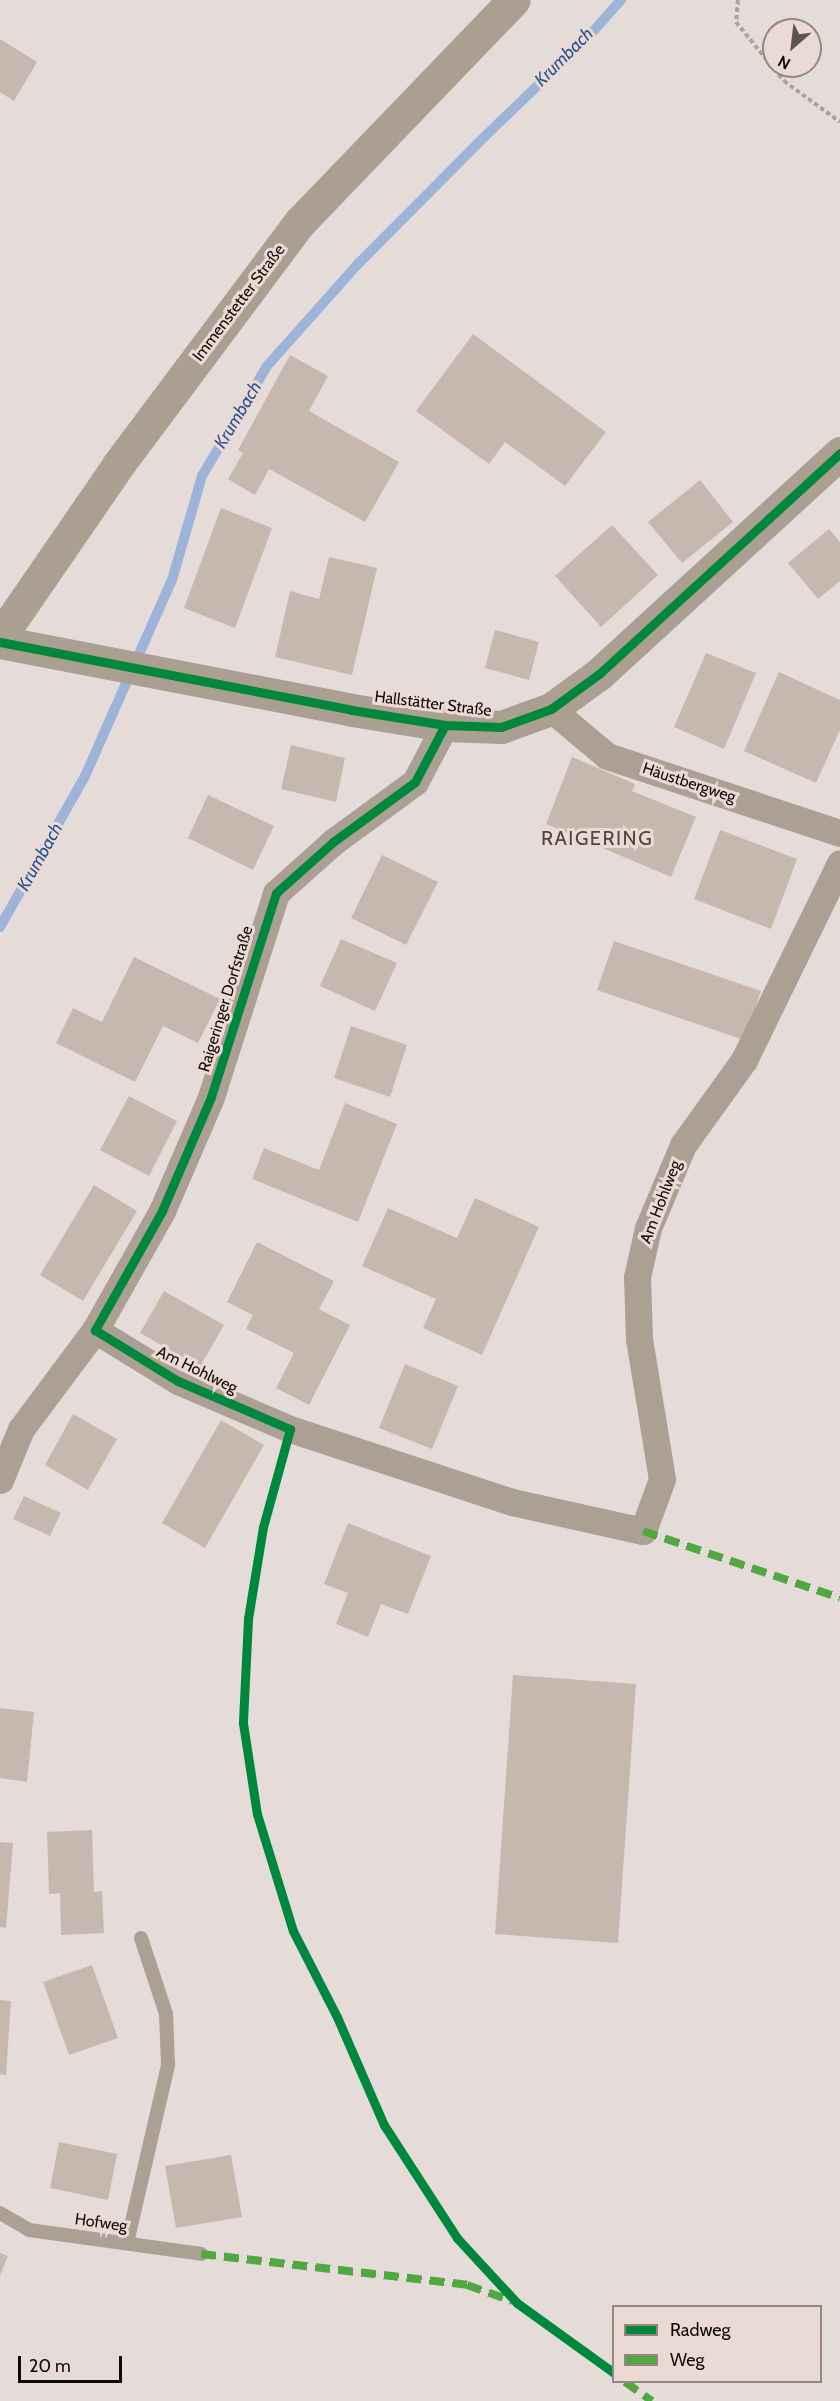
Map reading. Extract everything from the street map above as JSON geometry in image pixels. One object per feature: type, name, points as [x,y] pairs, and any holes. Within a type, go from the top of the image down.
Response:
[{"type":"street","name":"Immenstetter Straße","points":[[0,637],[118,465],[300,222],[514,0]]},
{"type":"street","name":"Hallstätter Straße","points":[[0,642],[445,724],[501,727],[551,709],[599,674],[840,453]]},
{"type":"street","name":"Häustbergweg","points":[[551,709],[607,756],[840,833]]},
{"type":"street","name":"Raigeringer Dorfstraße","points":[[0,1480],[21,1429],[95,1330],[162,1211],[211,1097],[276,893],[333,842],[415,782],[445,724]]},
{"type":"street","name":"Am Hohlweg","points":[[95,1330],[178,1381],[290,1429],[512,1502],[643,1531],[662,1479],[639,1339],[637,1277],[648,1228],[683,1145],[744,1060],[840,863]]},
{"type":"lane","points":[[127,2243],[168,2065],[166,2014],[141,1938]]},
{"type":"lane","name":"Hofweg","points":[[0,2213],[29,2230],[201,2253]]},
{"type":"path","points":[[738,0],[736,22],[784,81],[840,122]]},
{"type":"building","points":[[0,39],[37,62],[14,101],[0,92]]},
{"type":"building","points":[[473,334],[606,432],[565,486],[505,442],[489,464],[416,411]]},
{"type":"building","points":[[290,355],[328,376],[309,411],[399,462],[365,522],[269,469],[255,495],[228,479],[243,453],[238,450]]},
{"type":"building","points":[[700,480],[733,522],[682,563],[648,522]]},
{"type":"building","points":[[221,508],[272,528],[235,628],[184,608]]},
{"type":"building","points":[[612,525],[658,575],[601,627],[555,576]]},
{"type":"building","points":[[829,529],[840,542],[840,581],[818,599],[788,563]]},
{"type":"building","points":[[329,557],[377,568],[352,675],[275,657],[290,591],[319,599]]},
{"type":"building","points":[[495,630],[539,642],[529,680],[485,668]]},
{"type":"building","points":[[706,653],[756,673],[724,749],[674,727]]},
{"type":"building","points":[[779,672],[840,700],[840,730],[816,783],[744,751]]},
{"type":"building","points":[[291,745],[345,758],[336,802],[281,789]]},
{"type":"building","points":[[572,757],[635,784],[632,791],[696,817],[671,877],[546,824]]},
{"type":"building","points":[[208,795],[274,826],[253,870],[188,838]]},
{"type":"building","points":[[720,830],[797,859],[771,929],[694,899]]},
{"type":"building","points":[[382,855],[438,882],[406,945],[351,918]]},
{"type":"building","points":[[341,939],[397,963],[375,1011],[320,986]]},
{"type":"building","points":[[614,941],[761,991],[744,1040],[597,990]]},
{"type":"building","points":[[134,957],[220,999],[198,1043],[163,1026],[135,1082],[56,1043],[73,1008],[102,1022]]},
{"type":"building","points":[[351,1026],[407,1045],[390,1097],[334,1078]]},
{"type":"building","points":[[129,1096],[177,1121],[149,1176],[100,1150]]},
{"type":"building","points":[[345,1103],[397,1124],[358,1222],[252,1179],[264,1148],[319,1170]]},
{"type":"building","points":[[94,1185],[137,1211],[83,1301],[40,1275]]},
{"type":"building","points":[[475,1198],[539,1227],[482,1355],[423,1328],[436,1299],[362,1266],[388,1208],[457,1238]]},
{"type":"building","points":[[257,1242],[334,1281],[319,1309],[350,1325],[309,1405],[276,1388],[294,1353],[246,1329],[253,1315],[227,1302]]},
{"type":"building","points":[[164,1291],[224,1325],[200,1367],[140,1333]]},
{"type":"building","points":[[405,1364],[458,1386],[432,1449],[379,1428]]},
{"type":"building","points":[[73,1414],[117,1439],[88,1490],[45,1465]]},
{"type":"building","points":[[221,1420],[264,1445],[205,1548],[162,1523]]},
{"type":"building","points":[[24,1496],[61,1513],[50,1536],[13,1519]]},
{"type":"building","points":[[348,1523],[431,1556],[408,1614],[381,1604],[368,1637],[336,1624],[348,1593],[324,1584]]},
{"type":"building","points":[[513,1675],[636,1684],[618,1943],[495,1934]]},
{"type":"building","points":[[0,1708],[34,1712],[27,1782],[0,1778]]},
{"type":"building","points":[[92,1830],[94,1892],[102,1891],[104,1933],[61,1935],[60,1893],[49,1894],[47,1832]]},
{"type":"building","points":[[0,1842],[13,1843],[6,1928],[0,1927]]},
{"type":"building","points":[[92,1965],[118,2038],[69,2055],[43,1982]]},
{"type":"building","points":[[0,2000],[11,2001],[6,2075],[0,2074]]},
{"type":"building","points":[[59,2142],[117,2154],[108,2200],[50,2188]]},
{"type":"building","points":[[231,2155],[242,2217],[176,2228],[165,2166]]},
{"type":"building","points":[[0,2253],[8,2256],[0,2275]]},
{"type":"waterway","name":"Krumbach","points":[[0,927],[85,776],[172,580],[202,476],[267,366],[358,264],[479,142],[590,35],[621,0]]},
{"type":"marked path","points":[[643,1531],[840,1598]]},
{"type":"marked path","points":[[201,2254],[467,2285],[512,2301]]},
{"type":"marked path","points":[[626,2383],[652,2401]]},
{"type":"cycle path","points":[[0,642],[352,710],[445,725],[501,727],[551,709],[599,674],[840,453]]},
{"type":"cycle path","points":[[445,725],[415,782],[333,842],[276,893],[211,1097],[162,1211],[95,1330],[178,1381],[290,1429],[263,1527],[248,1619],[243,1723],[257,1814],[293,1931],[337,2017],[384,2125],[457,2238],[517,2303],[612,2372]]},
{"type":"district","name":"RAIGERING","points":[[597,838]]}]
